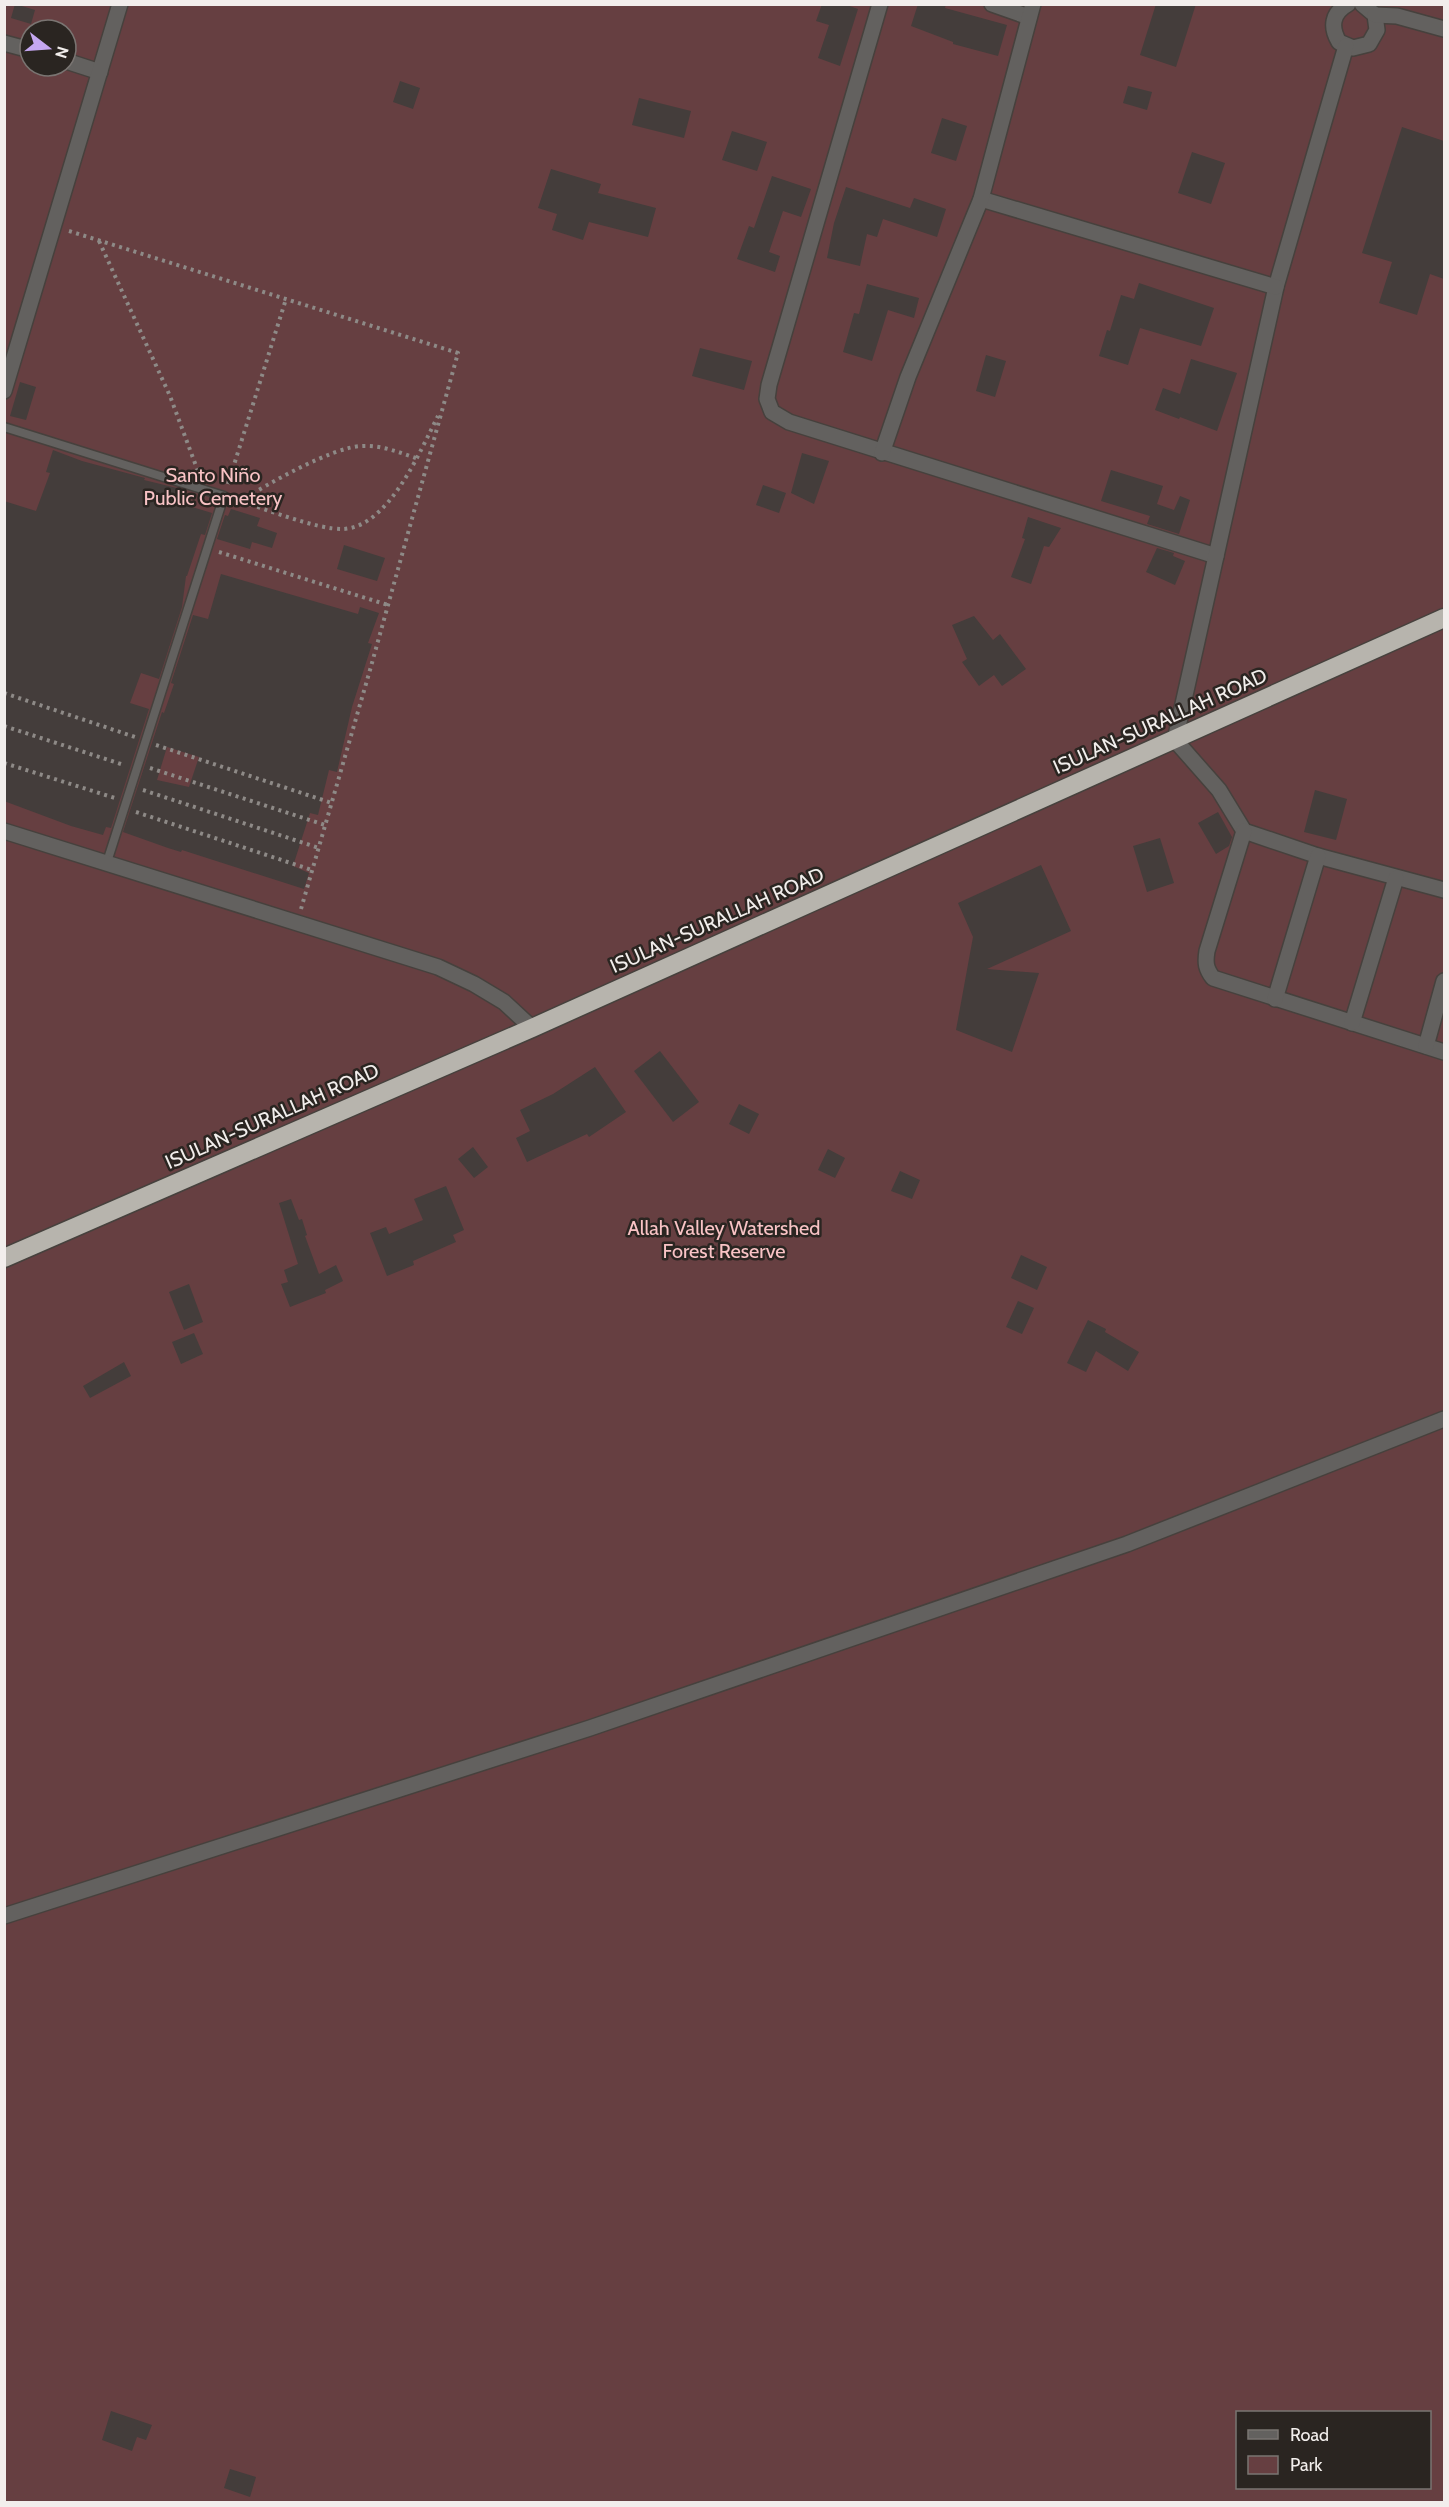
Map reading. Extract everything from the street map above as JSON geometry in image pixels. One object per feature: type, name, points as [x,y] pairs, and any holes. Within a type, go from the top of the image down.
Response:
[{"type":"highway","name":"ISULAN-SURALLAH ROAD","points":[[4,1258],[532,1028],[1444,618]]},
{"type":"street","points":[[4,391],[120,4]]},
{"type":"street","points":[[880,4],[769,384],[767,399],[772,412],[789,422],[882,453],[1216,556]]},
{"type":"street","points":[[882,453],[908,377],[981,200],[1031,11],[992,4]]},
{"type":"street","points":[[1348,4],[1337,13],[1333,27],[1339,42],[1353,48],[1369,44],[1377,30],[1375,15],[1362,4]]},
{"type":"street","points":[[1375,15],[1397,16],[1444,29]]},
{"type":"street","points":[[1346,46],[1276,287],[1175,740],[1219,790],[1244,831],[1318,856],[1444,890]]},
{"type":"street","points":[[78,65],[100,72]]},
{"type":"street","points":[[981,200],[1276,287]]},
{"type":"street","points":[[4,831],[298,921],[438,967],[474,984],[504,1002],[532,1028]]},
{"type":"street","points":[[1244,831],[1205,962],[1213,978],[1444,1052]]},
{"type":"street","points":[[1275,999],[1318,856]]},
{"type":"street","points":[[1352,1023],[1396,878]]},
{"type":"street","points":[[1426,1046],[1444,981]]},
{"type":"street","points":[[4,1916],[579,1731],[1127,1544],[1444,1419]]},
{"type":"lane","points":[[4,427],[224,496],[107,862]]},
{"type":"path","points":[[54,227],[458,352],[298,921]]},
{"type":"path","points":[[99,240],[170,396],[207,491]]},
{"type":"path","points":[[286,299],[224,496],[320,525],[343,529],[358,526],[386,505],[416,458],[442,408]]},
{"type":"path","points":[[240,501],[276,480],[344,449],[362,446],[385,447],[416,458]]},
{"type":"path","points":[[207,549],[388,605]]},
{"type":"path","points":[[4,693],[332,803]]},
{"type":"path","points":[[4,726],[326,825]]},
{"type":"path","points":[[4,763],[312,870]]},
{"type":"path","points":[[131,786],[319,848]]},
{"type":"green space","name":"Allah Valley Watershed Forest Reserve","points":[[5,5],[1444,5],[1444,2502],[5,2502]]},
{"type":"building","points":[[15,4],[35,10],[33,18],[18,18],[18,20],[11,18]]},
{"type":"building","points":[[822,4],[844,4],[858,9],[840,66],[818,58],[829,25],[816,21]]},
{"type":"building","points":[[918,4],[946,4],[945,8],[1007,25],[998,56],[953,44],[953,42],[911,26]]},
{"type":"building","points":[[1156,4],[1196,4],[1176,67],[1140,55]]},
{"type":"building","points":[[400,81],[420,88],[413,109],[393,102]]},
{"type":"building","points":[[1128,86],[1152,92],[1147,110],[1123,103]]},
{"type":"building","points":[[639,98],[691,111],[684,138],[632,125]]},
{"type":"building","points":[[942,118],[967,126],[956,161],[931,153]]},
{"type":"building","points":[[1402,127],[1444,141],[1444,279],[1430,274],[1417,315],[1379,303],[1392,262],[1362,253]]},
{"type":"building","points":[[732,131],[767,142],[757,171],[722,160]]},
{"type":"building","points":[[1192,152],[1225,163],[1211,204],[1178,193]]},
{"type":"building","points":[[551,169],[601,184],[598,193],[656,208],[648,237],[589,222],[583,240],[552,230],[557,214],[538,208]]},
{"type":"building","points":[[772,176],[811,189],[801,217],[783,211],[769,252],[780,256],[775,272],[737,259],[749,226],[754,228]]},
{"type":"building","points":[[846,187],[910,208],[914,198],[946,209],[937,237],[883,219],[877,237],[867,234],[860,266],[827,258],[834,223]]},
{"type":"building","points":[[1139,283],[1214,308],[1201,346],[1140,328],[1128,365],[1099,356],[1107,330],[1110,331],[1121,295],[1134,299]]},
{"type":"building","points":[[867,284],[919,298],[914,318],[888,310],[872,361],[843,352],[854,313],[859,314]]},
{"type":"building","points":[[700,348],[752,361],[744,390],[692,376]]},
{"type":"building","points":[[986,355],[1006,361],[995,397],[976,391]]},
{"type":"building","points":[[1191,359],[1237,373],[1217,431],[1155,410],[1163,388],[1180,394]]},
{"type":"building","points":[[20,382],[36,387],[26,420],[10,416]]},
{"type":"building","points":[[53,450],[82,461],[145,478],[144,480],[181,489],[179,503],[212,513],[205,535],[201,534],[186,576],[182,607],[159,679],[141,673],[130,703],[149,709],[111,828],[106,827],[103,835],[71,826],[4,801],[4,501],[36,511],[50,473],[46,472]]},
{"type":"building","points":[[802,453],[829,461],[814,504],[791,493]]},
{"type":"building","points":[[1111,470],[1163,486],[1157,504],[1174,510],[1180,496],[1190,500],[1179,534],[1147,524],[1150,516],[1101,501]]},
{"type":"building","points":[[763,485],[786,493],[779,513],[756,505]]},
{"type":"building","points":[[231,509],[260,518],[257,526],[277,533],[272,548],[252,542],[250,549],[217,539],[225,515],[228,516]]},
{"type":"building","points":[[1028,517],[1061,528],[1049,547],[1044,546],[1031,584],[1011,577],[1025,539],[1022,538]]},
{"type":"building","points":[[344,545],[385,558],[377,581],[337,569]]},
{"type":"building","points":[[1157,548],[1174,553],[1173,556],[1185,561],[1175,585],[1146,572]]},
{"type":"building","points":[[221,574],[358,614],[360,607],[379,613],[368,643],[372,644],[352,707],[337,772],[329,770],[318,815],[310,813],[293,866],[309,873],[304,889],[123,832],[162,712],[164,713],[174,684],[171,683],[193,615],[208,619]],"holes":[[[167,747],[199,757],[189,787],[157,780]]]},
{"type":"building","points":[[974,616],[993,640],[1000,634],[1026,669],[1002,686],[994,675],[979,686],[962,662],[967,659],[952,625]]},
{"type":"building","points":[[1315,790],[1347,799],[1336,840],[1304,832]]},
{"type":"building","points":[[1218,812],[1232,837],[1229,846],[1216,854],[1198,823]]},
{"type":"building","points":[[1160,838],[1174,883],[1147,892],[1133,846]]},
{"type":"building","points":[[1041,865],[1071,931],[987,969],[1039,973],[1012,1052],[956,1030],[973,937],[958,903]]},
{"type":"building","points":[[660,1051],[699,1102],[673,1122],[634,1071]]},
{"type":"building","points":[[595,1067],[626,1112],[589,1137],[587,1134],[527,1162],[516,1138],[530,1131],[520,1110],[553,1094]]},
{"type":"building","points":[[739,1104],[759,1114],[749,1134],[729,1124]]},
{"type":"building","points":[[473,1147],[488,1167],[474,1178],[458,1159]]},
{"type":"building","points":[[828,1149],[845,1158],[835,1178],[818,1170]]},
{"type":"building","points":[[900,1171],[920,1180],[912,1199],[891,1191]]},
{"type":"building","points":[[446,1186],[464,1230],[453,1235],[456,1242],[413,1261],[414,1265],[387,1276],[370,1233],[386,1227],[389,1234],[423,1220],[414,1199]]},
{"type":"building","points":[[291,1199],[299,1220],[302,1219],[307,1235],[305,1236],[319,1274],[336,1265],[343,1281],[325,1290],[326,1293],[290,1307],[281,1284],[288,1282],[284,1270],[298,1264],[279,1203]]},
{"type":"building","points":[[1021,1255],[1047,1267],[1037,1290],[1011,1278]]},
{"type":"building","points":[[189,1284],[203,1322],[184,1330],[169,1292]]},
{"type":"building","points":[[1018,1301],[1034,1308],[1022,1334],[1006,1327]]},
{"type":"building","points":[[1088,1320],[1106,1329],[1105,1332],[1139,1352],[1128,1371],[1096,1351],[1086,1372],[1067,1363]]},
{"type":"building","points":[[194,1333],[203,1354],[181,1364],[172,1342]]},
{"type":"building","points":[[124,1362],[131,1376],[90,1398],[83,1386]]},
{"type":"building","points":[[111,2411],[152,2425],[146,2440],[137,2437],[132,2451],[102,2440]]},
{"type":"building","points":[[230,2469],[256,2477],[250,2497],[224,2488]]},
{"type":"park label","name":"Santo Niño Public Cemetery","points":[[213,486]]}]
